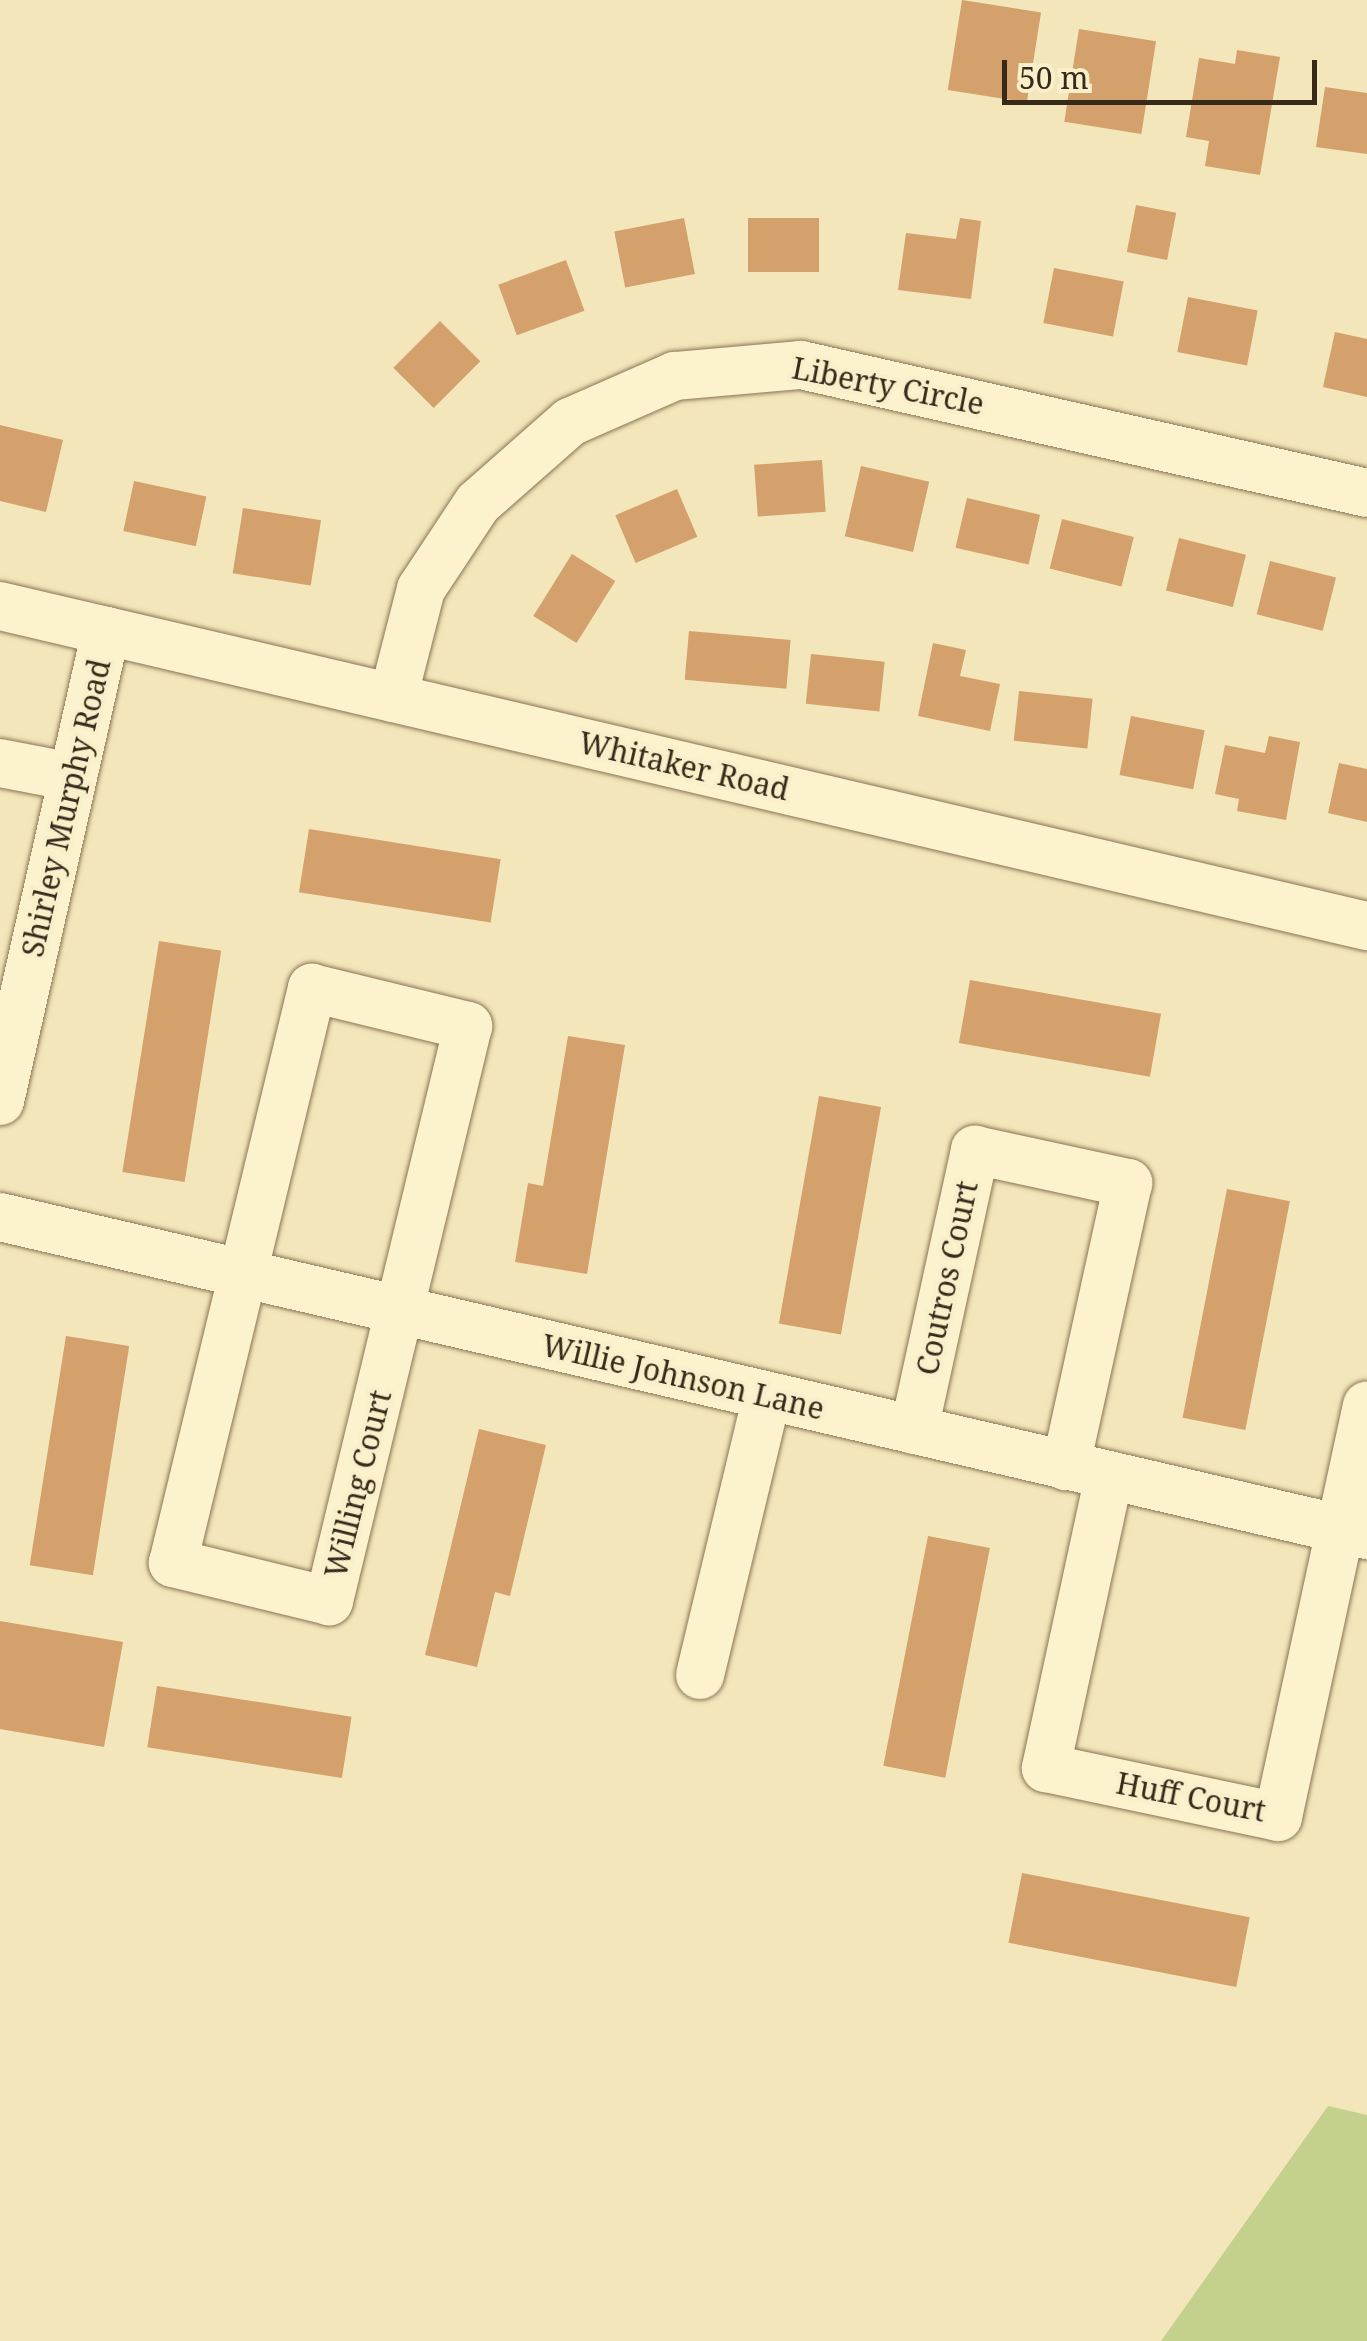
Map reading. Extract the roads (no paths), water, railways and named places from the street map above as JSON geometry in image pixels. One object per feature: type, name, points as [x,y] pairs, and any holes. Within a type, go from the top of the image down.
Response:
[{"type":"street","name":"Liberty Circle","points":[[393,698],[421,589],[478,503],[570,422],[675,376],[801,365],[1367,493]]},
{"type":"street","name":"Whitaker Road","points":[[0,606],[1367,926]]},
{"type":"street","name":"Shirley Murphy Road","points":[[0,1101],[106,631]]},
{"type":"street","points":[[0,763],[73,778]]},
{"type":"street","name":"Willing Court","points":[[312,988],[468,1026],[329,1601],[173,1563],[243,1274],[312,988]]},
{"type":"street","name":"Coutros Court","points":[[914,1430],[975,1150],[1128,1183],[1087,1471]]},
{"type":"street","name":"Willie Johnson Lane","points":[[0,1218],[1353,1532]]},
{"type":"street","points":[[700,1675],[768,1396]]},
{"type":"street","name":"Huff Court","points":[[1087,1471],[1046,1768],[1278,1816],[1353,1532],[1367,1406]]}]
